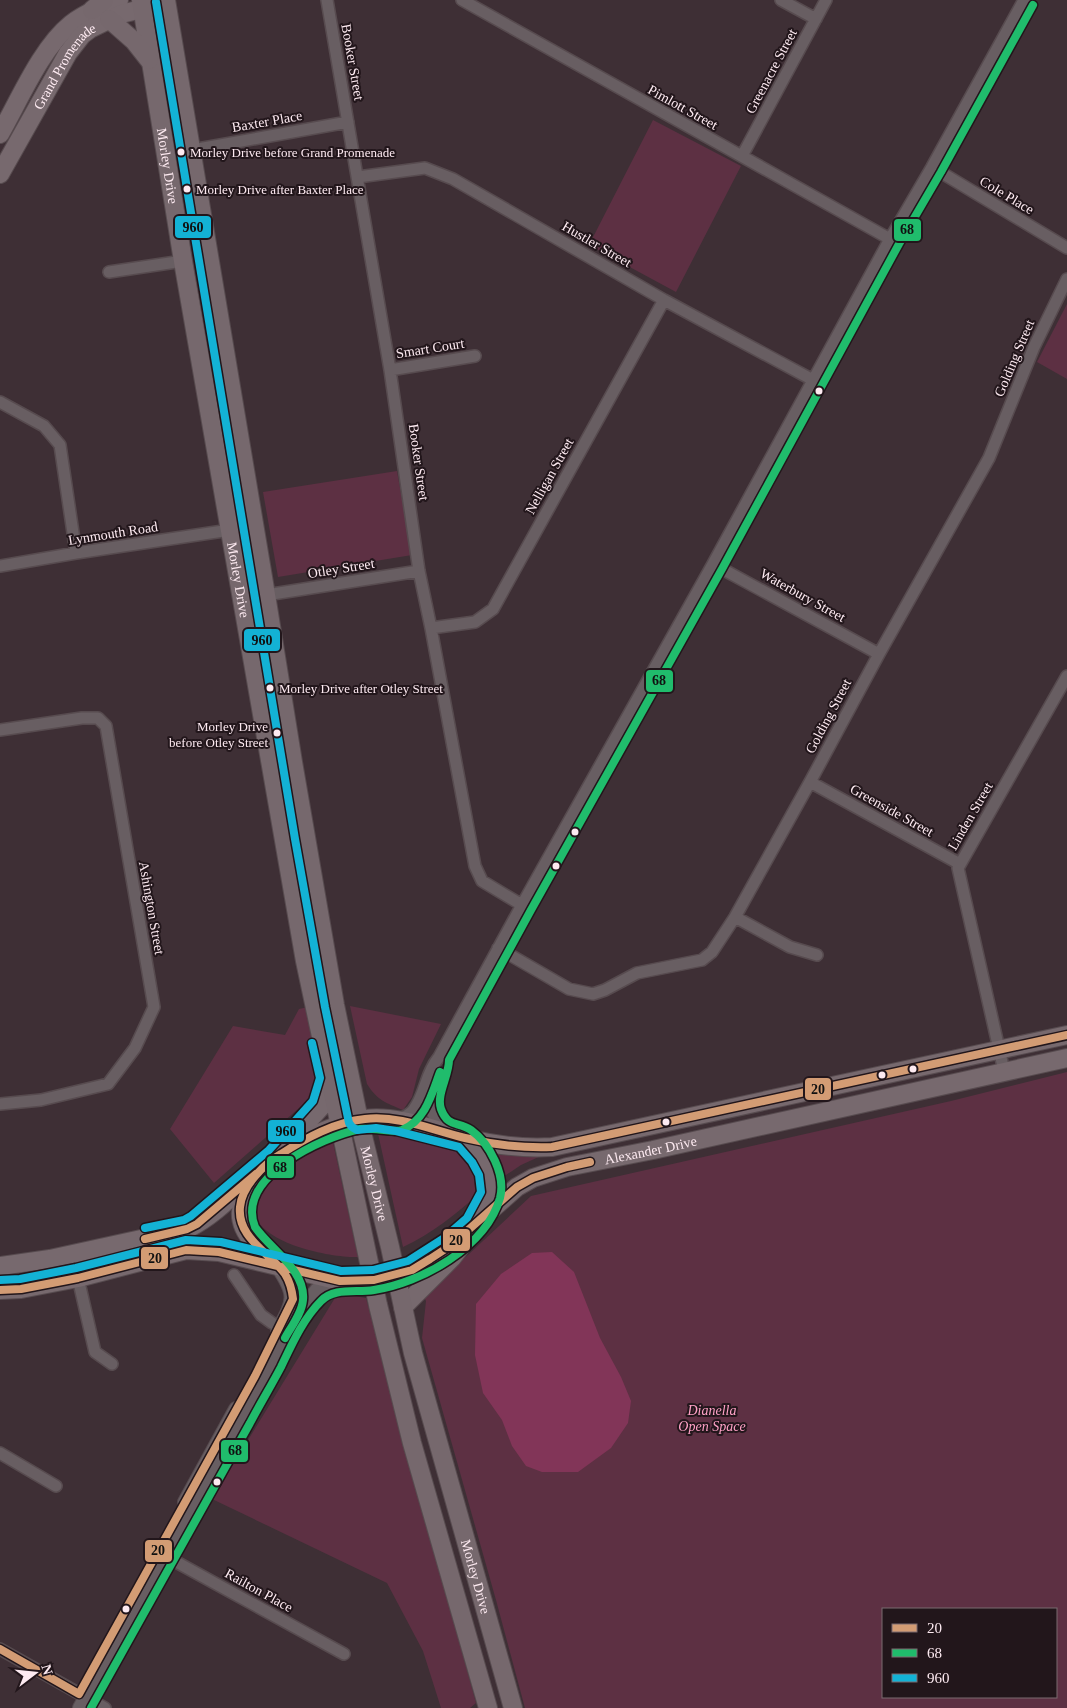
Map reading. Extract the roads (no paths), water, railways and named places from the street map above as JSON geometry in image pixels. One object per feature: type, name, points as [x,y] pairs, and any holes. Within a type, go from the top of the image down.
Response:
[{"type":"highway","name":"Morley Drive","points":[[166,2],[294,772],[335,1005],[359,1120],[413,1353],[513,1708]]},
{"type":"highway","name":"Morley Drive","points":[[141,4],[183,261],[305,961],[378,1305],[412,1443],[488,1708]]},
{"type":"highway","points":[[109,19],[134,41],[149,60]]},
{"type":"highway","points":[[214,437],[238,433]]},
{"type":"main road","name":"Grand Promenade","points":[[0,134],[36,68],[52,45],[72,23],[98,5],[119,0]]},
{"type":"main road","name":"Grand Promenade","points":[[0,173],[68,54],[82,35],[109,19],[141,4],[166,2]]},
{"type":"main road","name":"Alexander Drive","points":[[0,1266],[50,1259],[187,1229],[198,1224],[276,1157],[306,1140],[341,1124],[359,1120],[376,1118],[398,1121],[504,1146],[552,1147],[1067,1035]]},
{"type":"main road","name":"Alexander Drive","points":[[0,1290],[21,1289],[78,1278],[186,1250],[219,1252],[340,1282],[374,1280],[412,1270],[450,1246],[517,1187],[533,1178],[567,1167],[653,1150],[1067,1058]]},
{"type":"main road","points":[[276,1157],[322,1106],[330,1078]]},
{"type":"main road","points":[[403,1307],[460,1250],[491,1194],[490,1179],[485,1164],[464,1138]]},
{"type":"main road","points":[[262,1168],[240,1206],[242,1224],[254,1245],[278,1267]]},
{"type":"street","name":"Booker Street","points":[[327,0],[390,370],[419,571],[475,866],[482,881],[522,905]]},
{"type":"street","name":"Pimlott Street","points":[[462,0],[890,239]]},
{"type":"street","points":[[781,0],[816,19]]},
{"type":"street","name":"Greenacre Street","points":[[742,156],[826,0]]},
{"type":"street","points":[[398,1121],[413,1110],[419,1100],[431,1066],[439,1057],[713,564],[890,239],[1024,0]]},
{"type":"street","name":"Baxter Place","points":[[192,150],[348,122]]},
{"type":"street","name":"Cole Place","points":[[932,167],[1067,248]]},
{"type":"street","name":"Hustler Street","points":[[358,178],[425,168],[453,179],[664,300],[813,380]]},
{"type":"street","points":[[109,272],[183,261]]},
{"type":"street","name":"Golding Street","points":[[498,948],[569,989],[593,994],[605,990],[637,973],[702,960],[712,952],[735,917],[989,458],[1034,347],[1067,279]]},
{"type":"street","name":"Nelligan Street","points":[[431,628],[475,622],[493,608],[664,300]]},
{"type":"street","name":"Smart Court","points":[[390,370],[475,356]]},
{"type":"street","points":[[0,402],[44,426],[60,445],[76,553]]},
{"type":"street","name":"Lynmouth Road","points":[[0,566],[230,530]]},
{"type":"street","name":"Waterbury Street","points":[[713,564],[879,654]]},
{"type":"street","name":"Otley Street","points":[[266,595],[419,571]]},
{"type":"street","name":"Linden Street","points":[[1004,1072],[958,868],[1067,676]]},
{"type":"street","name":"Ashington Street","points":[[0,730],[82,718],[98,718],[106,726],[154,1007],[136,1048],[108,1084],[40,1100],[0,1104]]},
{"type":"street","name":"Greenside Street","points":[[810,782],[960,864]]},
{"type":"street","points":[[735,917],[790,947],[817,955]]},
{"type":"street","points":[[439,1057],[438,1070],[432,1083],[429,1099],[435,1120],[445,1132]]},
{"type":"street","points":[[71,1708],[82,1700],[162,1554],[276,1354],[293,1295],[286,1277],[278,1267]]},
{"type":"street","points":[[234,1275],[261,1315],[284,1328]]},
{"type":"street","points":[[78,1278],[95,1352],[112,1364]]},
{"type":"street","points":[[284,1328],[317,1290],[340,1282]]},
{"type":"street","points":[[0,1453],[56,1486]]},
{"type":"street","name":"Railton Place","points":[[162,1554],[344,1654]]},
{"type":"street","points":[[0,1648],[82,1700],[105,1708]]},
{"type":"place","name":"Morley Drive before Grand Promenade","points":[[181,152]]},
{"type":"place","name":"Morley Drive after Baxter Place","points":[[187,189]]},
{"type":"place","name":"Morley Drive after Otley Street","points":[[270,688]]},
{"type":"place","name":"Morley Drive before Otley Street","points":[[277,733]]},
{"type":"park label","name":"Dianella Open Space","points":[[712,1418]]}]
